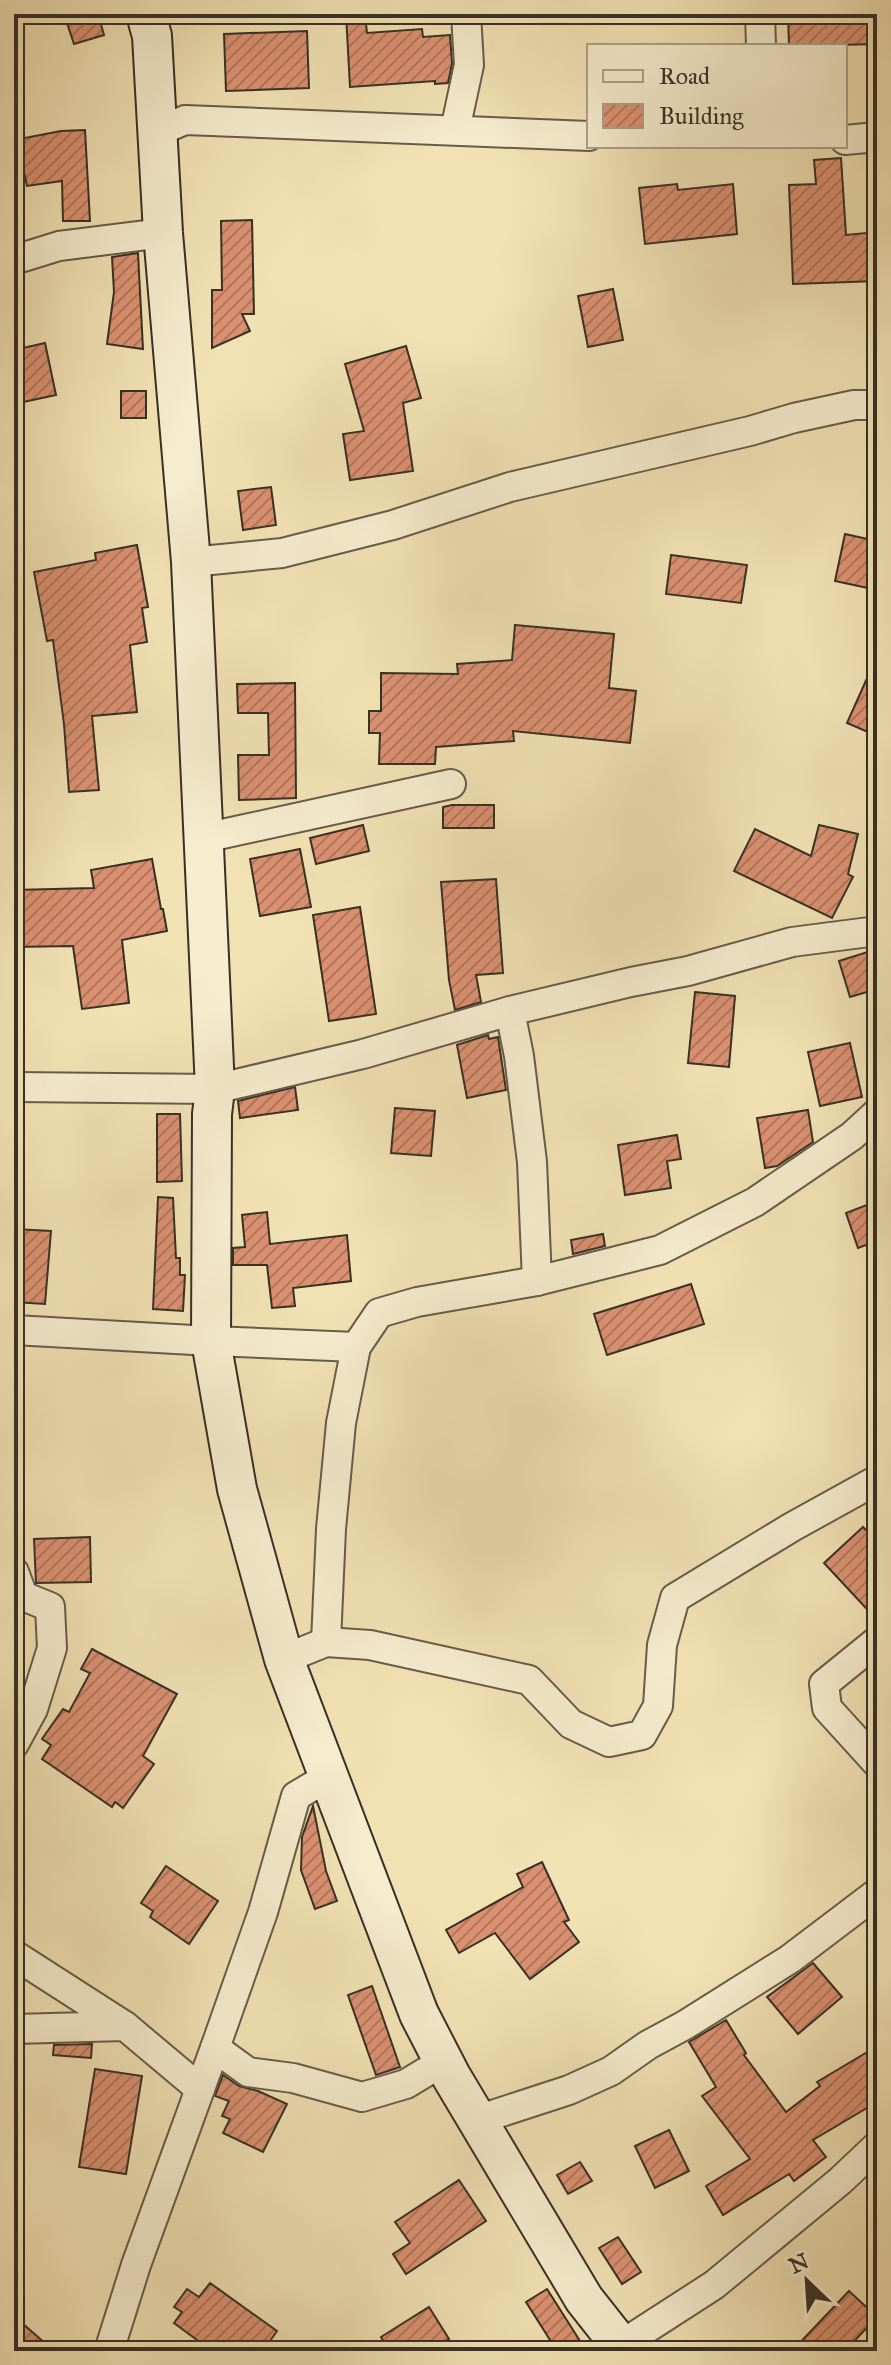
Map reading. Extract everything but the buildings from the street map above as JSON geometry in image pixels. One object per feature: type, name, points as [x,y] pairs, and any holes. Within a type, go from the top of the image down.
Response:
[{"type":"street","points":[[146,14],[152,36],[163,233],[191,562],[215,1089],[212,1114],[211,1341],[237,1489],[284,1659],[419,2014],[451,2076],[584,2299],[623,2348],[714,2285],[840,2181],[877,2146]]},
{"type":"street","points":[[455,130],[469,65],[466,14]]},
{"type":"street","points":[[760,14],[761,44]]},
{"type":"street","points":[[157,132],[185,120],[587,136]]},
{"type":"street","points":[[847,140],[877,137]]},
{"type":"street","points":[[14,260],[59,246],[163,233]]},
{"type":"street","points":[[191,562],[282,553],[393,525],[524,484],[794,418],[854,405],[877,405]]},
{"type":"street","points":[[204,838],[451,784]]},
{"type":"street","points":[[14,1087],[215,1089],[363,1054],[510,1011],[688,971],[792,942],[877,931]]},
{"type":"street","points":[[510,1011],[519,1056],[532,1162],[537,1281]]},
{"type":"street","points":[[326,1642],[331,1529],[340,1438],[356,1347],[379,1313],[417,1302],[537,1281],[660,1250],[755,1202],[852,1136],[877,1113]]},
{"type":"street","points":[[14,1330],[356,1347]]},
{"type":"street","points":[[284,1659],[326,1642],[370,1645],[529,1680],[571,1724],[609,1742],[642,1735],[658,1706],[662,1645],[675,1598],[877,1480]]},
{"type":"street","points":[[14,1572],[23,1596],[50,1607],[52,1648],[33,1709],[14,1744]]},
{"type":"street","points":[[877,1641],[824,1684],[827,1708],[877,1763]]},
{"type":"street","points":[[109,2351],[136,2265],[263,1912],[296,1796],[328,1777]]},
{"type":"street","points":[[477,2120],[569,2090],[611,2071],[648,2045],[790,1959],[877,1893]]},
{"type":"street","points":[[15,1957],[125,2026],[200,2089]]},
{"type":"street","points":[[14,2029],[125,2026]]},
{"type":"street","points":[[215,2048],[248,2072],[305,2081],[362,2097],[406,2084],[444,2061]]}]
